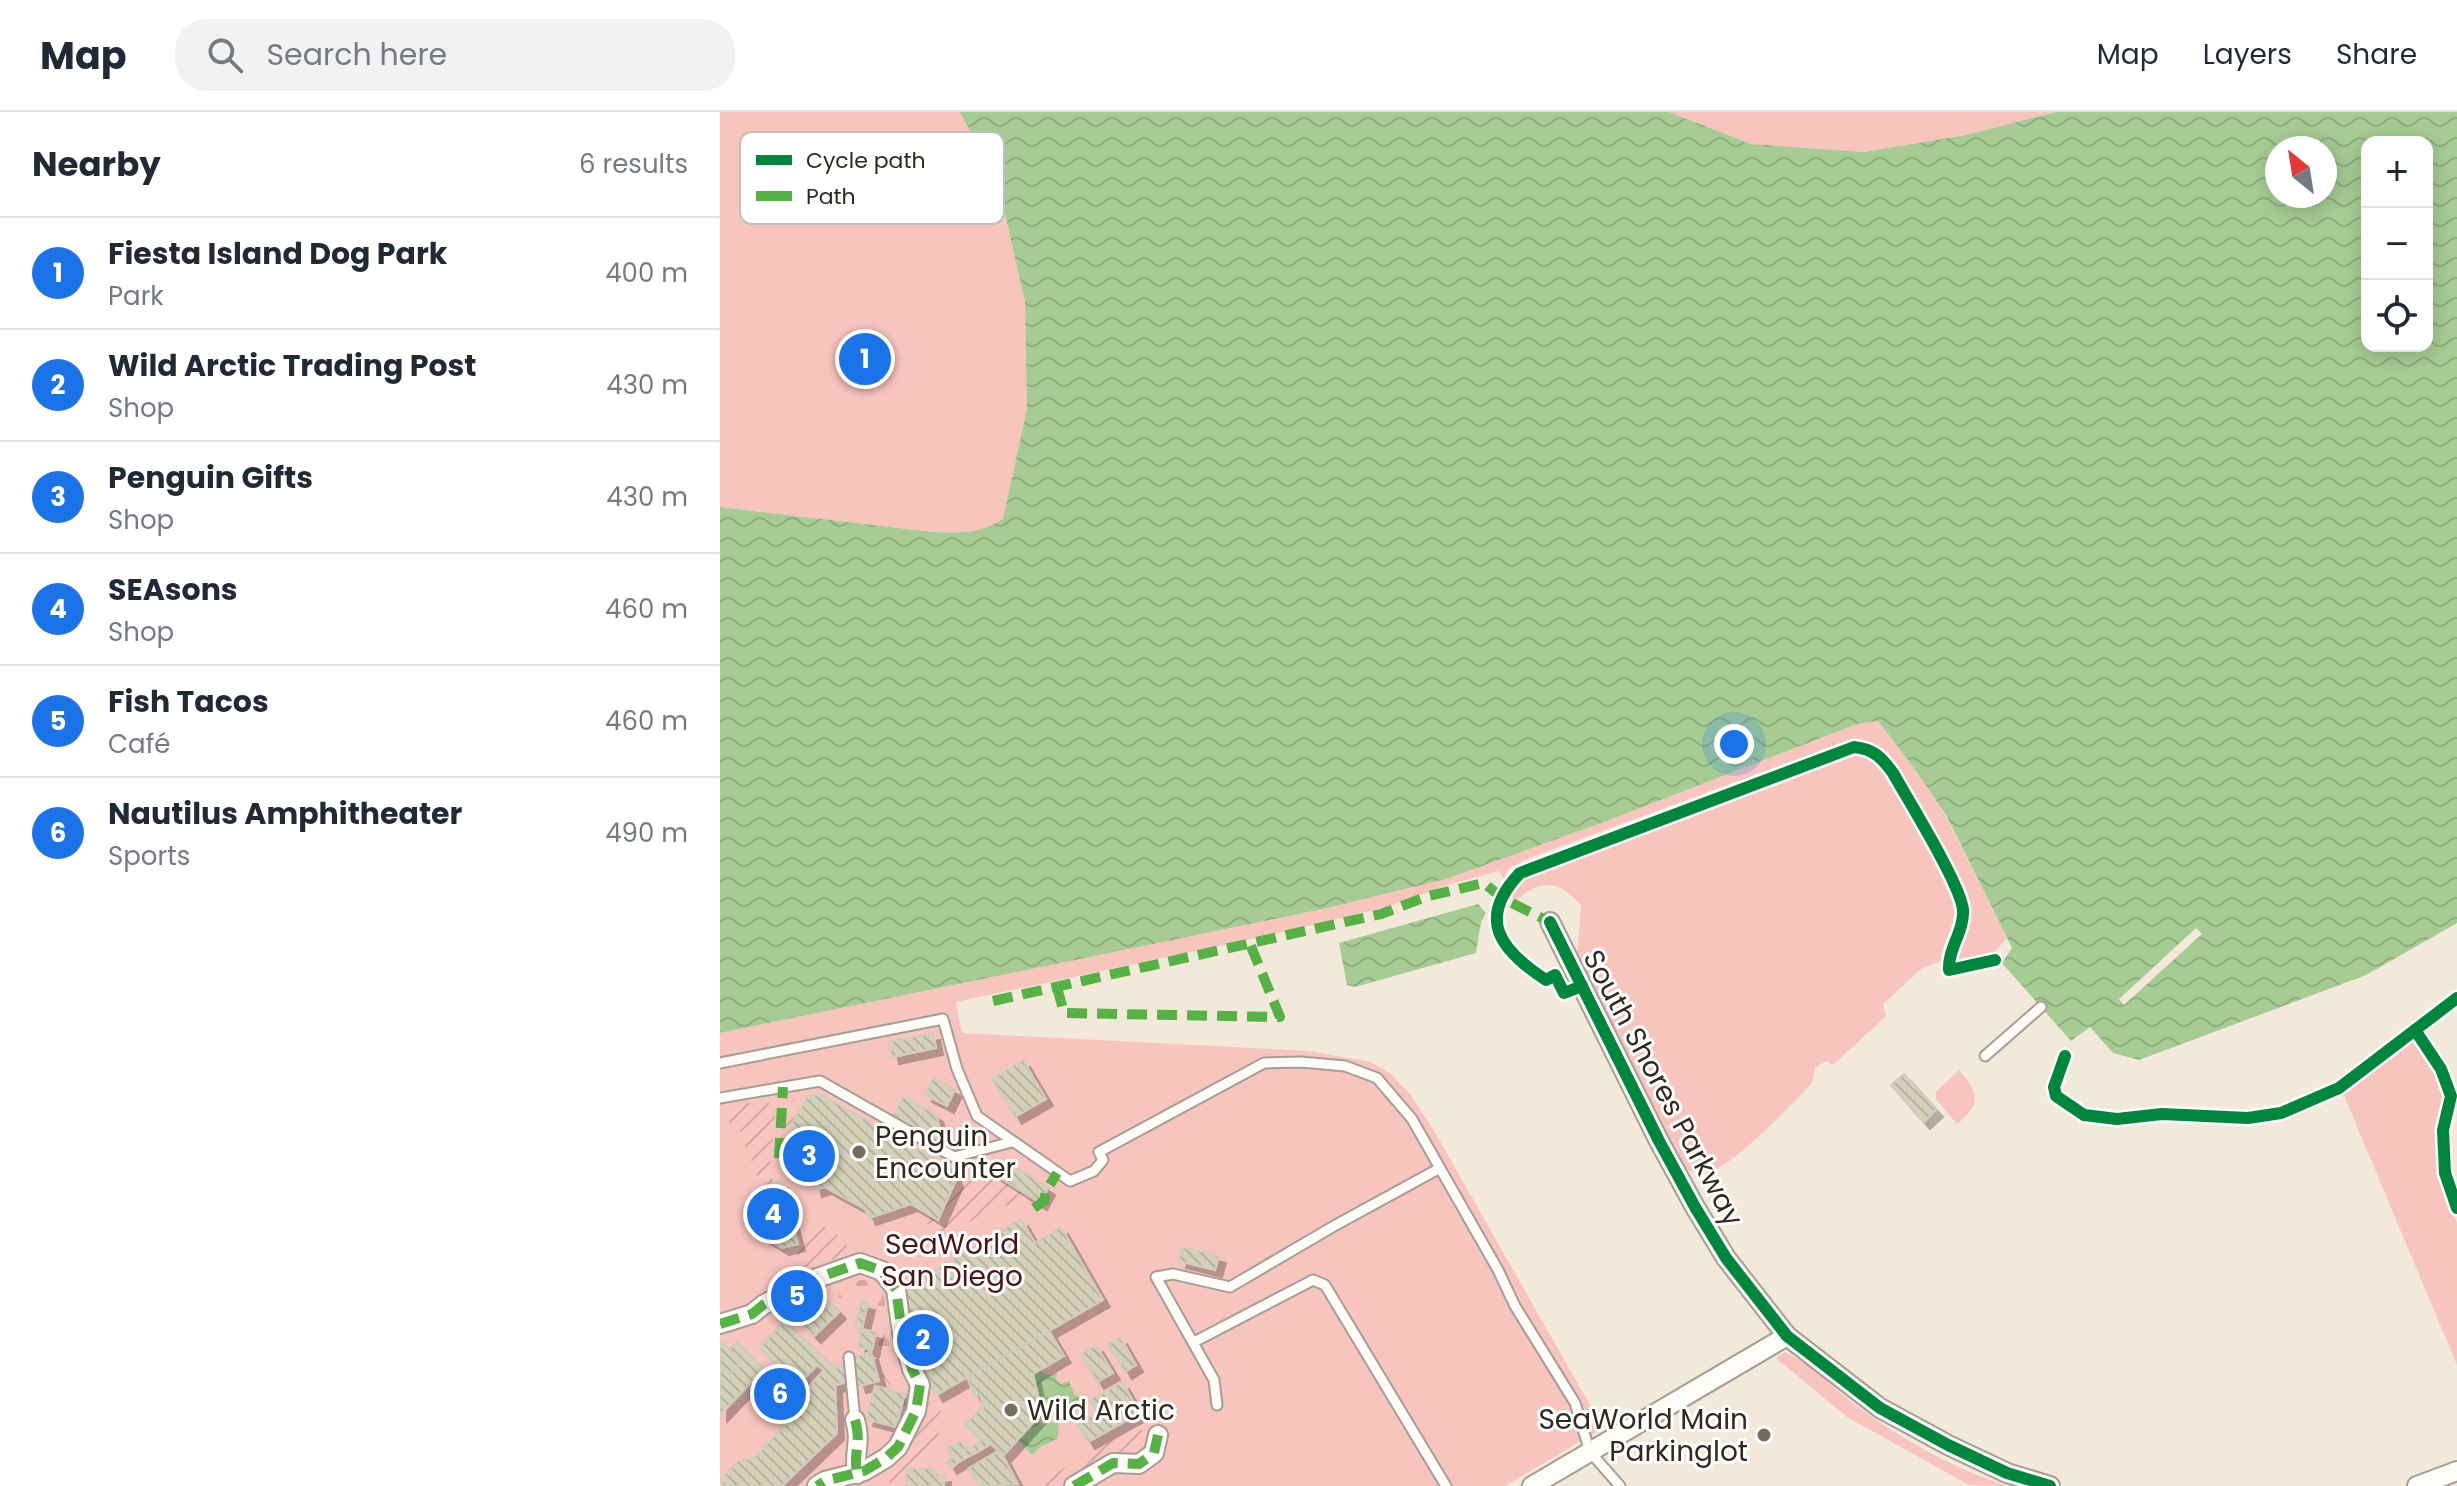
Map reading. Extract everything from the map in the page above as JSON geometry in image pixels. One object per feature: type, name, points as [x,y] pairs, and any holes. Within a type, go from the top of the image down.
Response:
[{"type":"street","name":"South Shores Parkway","points":[[1550,922],[1695,1207],[1726,1258],[1787,1336],[1880,1408],[2007,1473],[2050,1486]]},
{"type":"street","points":[[720,1324],[752,1314],[803,1283],[860,1263],[882,1271],[896,1289],[902,1333],[920,1385],[916,1411],[898,1447],[886,1458],[852,1478],[817,1486]]},
{"type":"street","points":[[1532,1486],[1787,1336]]},
{"type":"street","points":[[852,1478],[860,1435],[855,1420]]},
{"type":"street","points":[[1074,1486],[1113,1463],[1139,1464],[1154,1453],[1158,1435]]},
{"type":"street","points":[[2417,1486],[2457,1471]]},
{"type":"lane","points":[[1985,1056],[2041,1007]]},
{"type":"lane","points":[[720,1063],[943,1019],[957,1069],[977,1116],[1070,1181],[1094,1171],[1103,1160],[1099,1152],[1264,1063],[1345,1066],[1377,1078],[1412,1119],[1515,1306],[1575,1403],[1590,1452],[1620,1486]]},
{"type":"lane","points":[[720,1098],[820,1081],[954,1157],[1012,1142]]},
{"type":"lane","points":[[1217,1405],[1214,1380],[1156,1277],[1173,1274],[1230,1287],[1440,1168]]},
{"type":"lane","points":[[1194,1342],[1313,1280],[1325,1285],[1446,1486]]},
{"type":"lane","points":[[849,1357],[855,1420]]},
{"type":"green space","points":[[720,112],[960,112],[972,132],[740,132],[740,224],[1004,224],[1004,209],[1025,302],[1027,409],[1003,520],[978,530],[933,532],[720,507]]},
{"type":"green space","points":[[1669,112],[2056,112],[1966,135],[1864,152],[1751,144]]},
{"type":"green space","name":"SeaWorld San Diego","points":[[1878,721],[1945,815],[2007,938],[1991,956],[1953,962],[1952,952],[1966,912],[1960,889],[1890,759],[1870,744],[1852,739],[1529,858],[1508,869],[1504,879],[1499,871],[1447,885],[1393,905],[1288,931],[956,1002],[962,1033],[1309,1051],[1371,1062],[1391,1074],[1410,1094],[1433,1129],[1603,1428],[1505,1486],[720,1486],[720,1033],[1323,909],[1446,879],[1604,822],[1857,724]]},
{"type":"green space","points":[[1853,749],[1864,750],[1881,765],[1954,897],[1955,916],[1941,961],[1921,969],[1883,1004],[1886,1016],[1833,1065],[1826,1061],[1815,1068],[1812,1083],[1738,1154],[1706,1173],[1685,1169],[1577,956],[1581,905],[1565,891],[1550,885],[1534,888],[1517,900],[1506,894],[1527,872]]},
{"type":"green space","points":[[2414,1038],[2444,1089],[2436,1154],[2443,1191],[2457,1223],[2457,1365],[2343,1093]]},
{"type":"green space","points":[[1959,1070],[1971,1086],[1975,1098],[1971,1110],[1957,1124],[1936,1099],[1936,1092]]},
{"type":"green space","points":[[808,1096],[790,1126],[801,1142],[789,1161],[802,1167],[795,1173],[788,1172],[783,1156],[784,1123],[794,1098]]},
{"type":"green space","points":[[768,1102],[776,1110],[770,1161],[773,1184],[766,1187],[747,1219],[740,1215],[759,1181],[737,1123],[730,1124],[732,1104]]},
{"type":"green space","points":[[975,1162],[1036,1201],[998,1208],[962,1227],[942,1244],[927,1223],[928,1214],[938,1219],[956,1180],[966,1180]]},
{"type":"green space","points":[[815,1221],[844,1239],[848,1251],[838,1261],[830,1259],[802,1269],[797,1255],[798,1243]]},
{"type":"green space","points":[[847,1280],[869,1280],[884,1296],[893,1378],[901,1385],[908,1380],[912,1389],[900,1427],[896,1427],[905,1394],[892,1388],[882,1375],[882,1353],[871,1325],[876,1306],[857,1291],[852,1297],[828,1298],[803,1318],[789,1314],[779,1304],[803,1299],[814,1289]]},
{"type":"green space","points":[[1785,1352],[1905,1438],[1966,1470],[2007,1486],[1969,1485],[1847,1417],[1776,1358]]},
{"type":"green space","points":[[937,1400],[941,1406],[937,1447],[907,1469],[907,1486],[889,1486],[891,1472],[913,1438],[929,1403]]},
{"type":"green space","points":[[1138,1425],[1146,1437],[1148,1450],[1131,1459],[1111,1457],[1062,1486],[1034,1486]]},
{"type":"water","points":[[960,112],[1669,112],[1751,144],[1864,152],[1966,135],[2056,112],[2457,112],[2457,923],[2366,975],[2139,1060],[2113,1053],[2090,1027],[2071,1041],[2002,963],[2012,948],[1946,815],[1878,721],[1857,724],[1604,822],[1446,879],[1323,909],[720,1033],[720,507],[933,532],[978,530],[1003,519],[1027,409],[1025,302],[1004,209],[1004,132],[971,132]]},
{"type":"water","points":[[1478,904],[1486,913],[1481,922],[1476,953],[1355,987],[1347,985],[1339,943]]},
{"type":"water","points":[[1040,1370],[1046,1375],[1057,1373],[1056,1379],[1061,1384],[1069,1381],[1074,1394],[1086,1402],[1088,1409],[1063,1413],[1047,1405],[1046,1400],[1039,1402],[1033,1374]]},
{"type":"water","points":[[1036,1420],[1042,1425],[1057,1421],[1059,1429],[1057,1439],[1040,1447],[1032,1455],[1018,1440]]},
{"type":"pier","points":[[2196,928],[2202,934],[2124,1005],[2119,999]]},
{"type":"building","points":[[933,1033],[936,1048],[892,1057],[889,1042]]},
{"type":"building","points":[[1023,1060],[1046,1099],[1015,1117],[992,1079]]},
{"type":"building","points":[[1904,1074],[1936,1110],[1923,1122],[1891,1085]]},
{"type":"building","points":[[933,1078],[955,1090],[947,1106],[925,1095]]},
{"type":"building","name":"Penguin Encounter","points":[[820,1094],[951,1168],[956,1180],[938,1220],[911,1204],[869,1218],[865,1209],[825,1187],[815,1190],[810,1171],[789,1162],[801,1142],[790,1126],[808,1096]]},
{"type":"building","points":[[904,1096],[936,1115],[941,1133],[936,1140],[893,1115]]},
{"type":"building","points":[[1002,1158],[1048,1188],[1040,1203],[993,1173]]},
{"type":"building","points":[[781,1181],[798,1244],[782,1248],[751,1229],[758,1220],[754,1209],[766,1187]]},
{"type":"building","points":[[1021,1219],[1035,1243],[1061,1227],[1103,1300],[936,1395],[918,1361],[909,1324],[906,1287]]},
{"type":"building","points":[[1183,1247],[1219,1256],[1215,1270],[1179,1261]]},
{"type":"building","points":[[829,1301],[839,1312],[814,1336],[803,1325]]},
{"type":"building","points":[[861,1302],[868,1303],[862,1329],[855,1327]]},
{"type":"building","points":[[784,1320],[836,1369],[842,1364],[847,1370],[848,1382],[835,1385],[837,1433],[782,1486],[724,1486],[720,1479],[738,1461],[753,1459],[808,1400],[805,1391],[824,1370],[817,1365],[800,1383],[793,1382],[760,1348]]},
{"type":"building","points":[[861,1329],[876,1332],[872,1350],[858,1347]]},
{"type":"building","name":"Wild Arctic","points":[[1049,1331],[1064,1356],[1033,1374],[1042,1413],[1003,1456],[1018,1484],[980,1486],[969,1468],[998,1451],[991,1444],[950,1467],[947,1462],[952,1458],[947,1448],[961,1441],[966,1450],[981,1441],[965,1424],[983,1407],[980,1394],[974,1395],[967,1377]]},
{"type":"building","points":[[1120,1337],[1136,1365],[1125,1372],[1108,1344]]},
{"type":"building","points":[[737,1342],[764,1369],[720,1415],[720,1374],[725,1369],[730,1373],[742,1361],[729,1349]]},
{"type":"building","points":[[722,1343],[742,1361],[730,1373],[725,1369],[720,1374],[720,1345]]},
{"type":"building","points":[[1096,1345],[1113,1373],[1097,1382],[1081,1354]]},
{"type":"building","points":[[871,1352],[879,1381],[859,1386],[851,1358]]},
{"type":"building","points":[[1122,1382],[1140,1413],[1088,1442],[1077,1424],[1097,1413],[1090,1400]]},
{"type":"building","points":[[875,1386],[905,1394],[896,1427],[866,1419]]},
{"type":"building","points":[[934,1468],[935,1476],[944,1475],[944,1486],[907,1486],[906,1469]]},
{"type":"marked path","points":[[993,1001],[1381,914],[1428,896],[1484,883],[1502,898],[1550,922]]},
{"type":"marked path","points":[[1057,987],[1064,1013],[1280,1017],[1250,944]]},
{"type":"marked path","points":[[779,1158],[783,1087]]},
{"type":"marked path","points":[[1034,1208],[1044,1201],[1057,1173]]},
{"type":"marked path","points":[[720,1324],[752,1314],[803,1283],[860,1263],[882,1271],[896,1289],[902,1333],[920,1385],[916,1411],[898,1447],[886,1458],[864,1471],[817,1486]]},
{"type":"marked path","points":[[855,1420],[858,1435],[857,1474]]},
{"type":"marked path","points":[[1074,1486],[1113,1463],[1139,1464],[1154,1453],[1158,1435]]},
{"type":"cycle path","points":[[1582,986],[1564,993],[1555,975],[1546,980],[1516,957],[1506,945],[1499,932],[1499,905],[1520,873],[1854,747],[1877,755],[1893,773],[1933,842],[1960,898],[1963,918],[1949,970],[1995,960]]},
{"type":"cycle path","points":[[1550,922],[1695,1207],[1726,1258],[1787,1336],[1880,1408],[2007,1473],[2050,1486]]},
{"type":"cycle path","points":[[2065,1056],[2054,1087],[2056,1096],[2084,1115],[2117,1119],[2162,1114],[2248,1118],[2281,1113],[2339,1088],[2457,998]]},
{"type":"cycle path","points":[[2415,1030],[2441,1069],[2451,1096],[2443,1130],[2445,1173],[2457,1208]]},
{"type":"place","name":"Fiesta Island Dog Park","points":[[865,359]]},
{"type":"place","name":"Penguin Encounter","points":[[859,1152]]},
{"type":"place","name":"Penguin Gifts","points":[[809,1156]]},
{"type":"place","name":"SEAsons","points":[[773,1214]]},
{"type":"place","name":"Fish Tacos","points":[[797,1296]]},
{"type":"place","name":"Wild Arctic Trading Post","points":[[923,1340]]},
{"type":"place","name":"Nautilus Amphitheater","points":[[780,1394]]},
{"type":"place","name":"Wild Arctic","points":[[1011,1410]]},
{"type":"place","name":"SeaWorld Main Parkinglot","points":[[1764,1435]]}]
